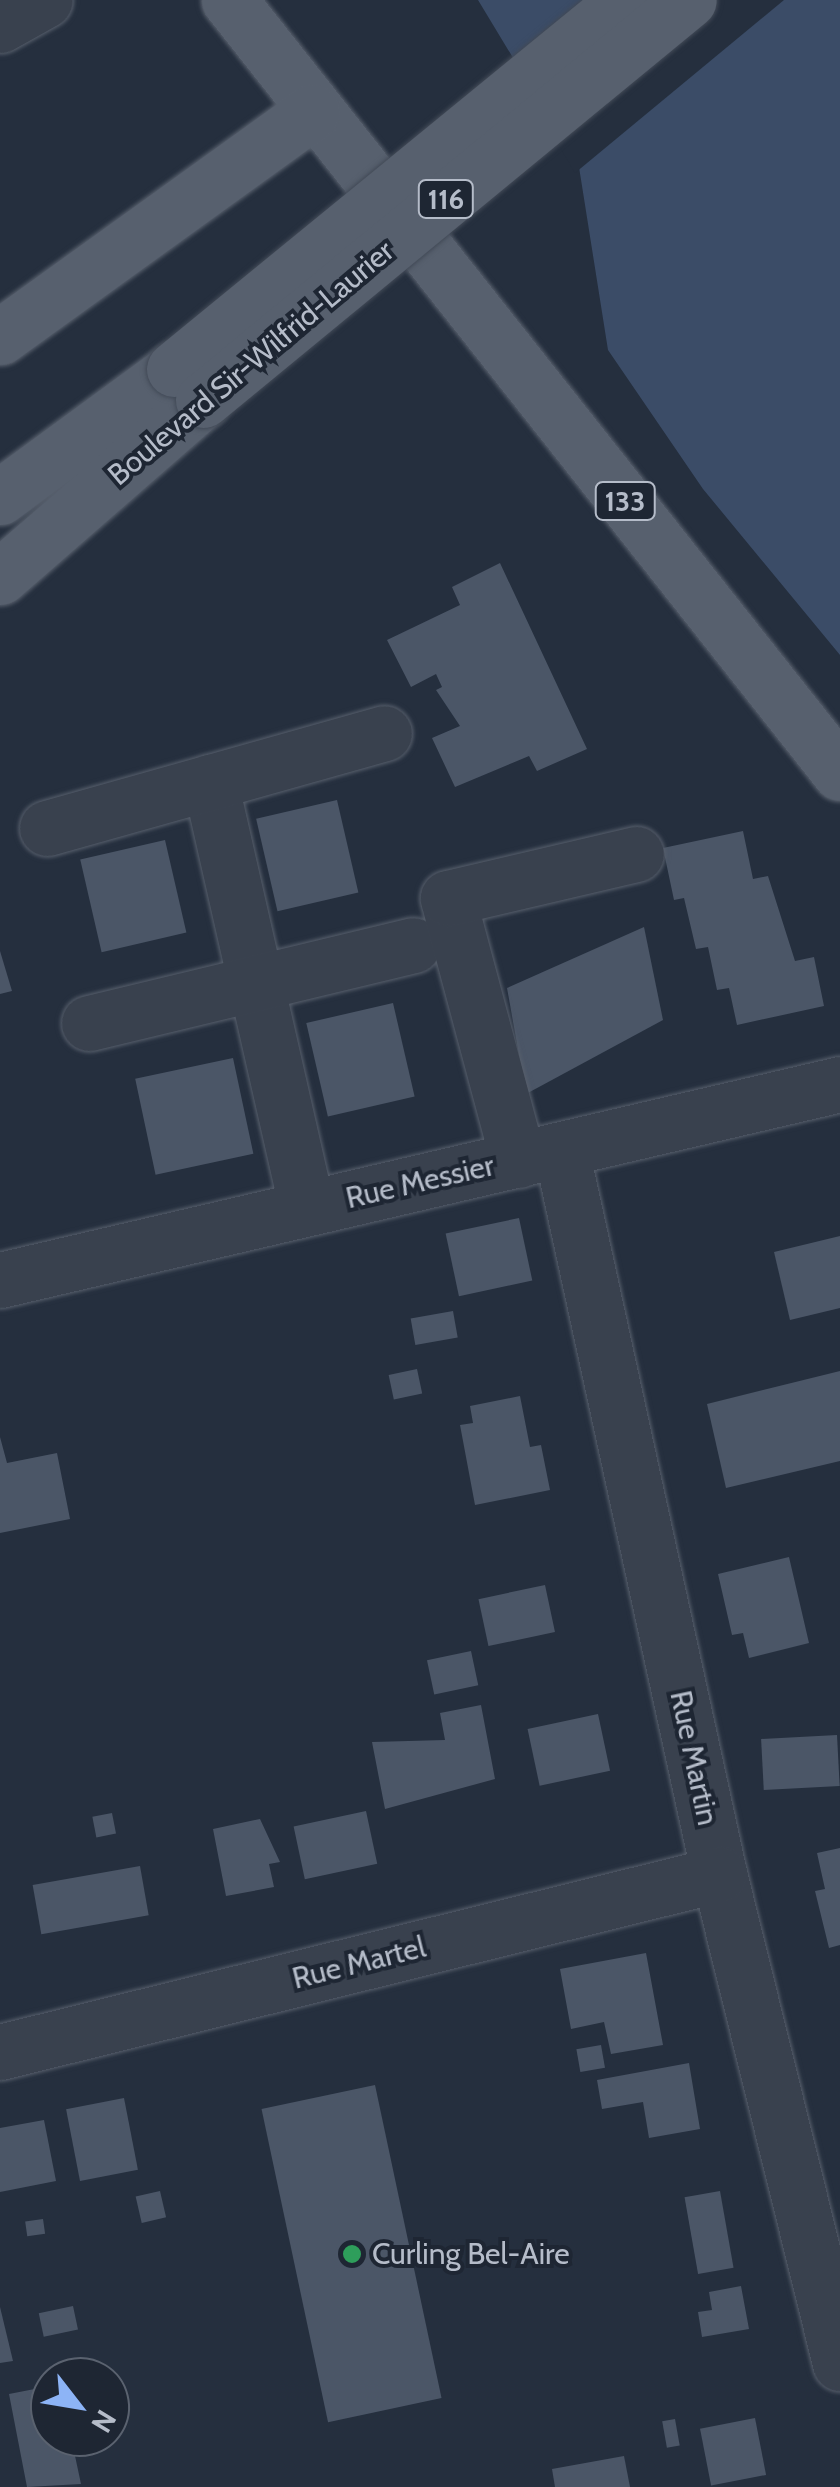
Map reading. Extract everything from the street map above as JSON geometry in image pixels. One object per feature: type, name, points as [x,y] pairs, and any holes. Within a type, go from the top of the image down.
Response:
[{"type":"main road","name":"133","points":[[229,0],[406,233],[840,773]]},
{"type":"main road","name":"Boulevard Sir-Wilfrid-Laurier","points":[[0,577],[189,384],[625,0]]},
{"type":"main road","name":"Boulevard Sir-Wilfrid-Laurier","points":[[0,497],[189,384],[689,0]]},
{"type":"main road","points":[[0,337],[312,112]]},
{"type":"street","points":[[0,25],[45,0]]},
{"type":"street","points":[[47,828],[384,733]]},
{"type":"street","points":[[210,782],[307,1208]]},
{"type":"street","name":"Rue Martin","points":[[636,854],[448,898],[540,1155],[840,2364]]},
{"type":"street","points":[[89,1023],[413,945]]},
{"type":"street","name":"Rue Messier","points":[[0,1280],[840,1084]]},
{"type":"street","name":"Rue Martel","points":[[0,2052],[719,1874]]},
{"type":"water","points":[[478,0],[840,0],[840,655],[703,489],[608,350],[579,167]]},
{"type":"pier","points":[[588,0],[784,0],[575,173],[511,64]]},
{"type":"building","points":[[500,563],[587,749],[537,771],[529,756],[455,787],[432,738],[460,726],[436,690],[442,687],[436,674],[411,687],[387,640],[460,605],[452,587]]},
{"type":"building","points":[[337,800],[358,893],[277,911],[256,819]]},
{"type":"building","points":[[743,831],[753,879],[768,876],[795,961],[814,957],[824,1006],[737,1025],[729,988],[717,990],[708,947],[696,949],[684,898],[674,900],[663,848]]},
{"type":"building","points":[[165,840],[186,933],[102,952],[80,860]]},
{"type":"building","points":[[644,927],[663,1020],[526,1094],[507,988]]},
{"type":"building","points":[[0,951],[12,991],[0,994]]},
{"type":"building","points":[[393,1003],[415,1097],[328,1117],[306,1023]]},
{"type":"building","points":[[233,1058],[253,1154],[156,1175],[135,1079]]},
{"type":"building","points":[[519,1218],[532,1281],[459,1296],[446,1234]]},
{"type":"building","points":[[840,1236],[840,1308],[790,1320],[774,1252]]},
{"type":"building","points":[[453,1311],[458,1338],[415,1345],[411,1318]]},
{"type":"building","points":[[417,1369],[422,1393],[394,1399],[389,1375]]},
{"type":"building","points":[[840,1371],[840,1461],[726,1488],[707,1404]]},
{"type":"building","points":[[520,1396],[530,1447],[541,1445],[550,1490],[475,1505],[460,1425],[473,1423],[470,1406]]},
{"type":"building","points":[[0,1437],[7,1463],[57,1453],[70,1519],[0,1533]]},
{"type":"building","points":[[789,1557],[809,1643],[749,1658],[743,1633],[732,1635],[718,1574]]},
{"type":"building","points":[[545,1585],[555,1632],[488,1646],[478,1599]]},
{"type":"building","points":[[471,1651],[478,1685],[434,1695],[427,1660]]},
{"type":"building","points":[[481,1705],[495,1779],[385,1809],[372,1742],[445,1740],[440,1713]]},
{"type":"building","points":[[598,1714],[610,1771],[540,1786],[528,1729]]},
{"type":"building","points":[[837,1735],[840,1786],[764,1790],[761,1739]]},
{"type":"building","points":[[366,1811],[377,1864],[305,1879],[294,1826]]},
{"type":"building","points":[[112,1813],[116,1834],[96,1837],[92,1817]]},
{"type":"building","points":[[260,1819],[280,1862],[269,1864],[274,1887],[226,1896],[213,1829]]},
{"type":"building","points":[[840,1848],[840,1945],[829,1948],[815,1891],[825,1889],[817,1853]]},
{"type":"building","points":[[140,1866],[149,1915],[41,1934],[33,1885]]},
{"type":"building","points":[[646,1953],[663,2045],[611,2054],[604,2022],[571,2029],[560,1969]]},
{"type":"building","points":[[601,2045],[605,2068],[580,2072],[576,2049]]},
{"type":"building","points":[[689,2063],[700,2129],[649,2138],[643,2102],[602,2109],[597,2080]]},
{"type":"building","name":"Curling Bel-Aire","points":[[375,2085],[442,2398],[328,2422],[262,2109]]},
{"type":"building","points":[[124,2098],[138,2170],[80,2181],[66,2109]]},
{"type":"building","points":[[44,2120],[56,2181],[0,2192],[0,2128]]},
{"type":"building","points":[[160,2191],[166,2217],[142,2223],[136,2197]]},
{"type":"building","points":[[720,2191],[734,2268],[698,2274],[685,2197]]},
{"type":"building","points":[[43,2219],[45,2234],[27,2236],[25,2222]]},
{"type":"building","points":[[741,2286],[749,2329],[702,2337],[698,2312],[712,2310],[709,2292]]},
{"type":"building","points":[[73,2306],[78,2329],[44,2337],[39,2313]]},
{"type":"building","points":[[0,2307],[13,2361],[0,2363]]},
{"type":"building","points":[[30,2390],[30,2457],[75,2457],[81,2484],[27,2487],[9,2394]]},
{"type":"building","points":[[755,2418],[766,2475],[711,2486],[700,2429]]},
{"type":"building","points":[[675,2419],[680,2446],[667,2448],[662,2421]]},
{"type":"building","points":[[624,2456],[630,2487],[555,2487],[552,2469]]},
{"type":"place","name":"Curling Bel-Aire","points":[[352,2254]]}]
